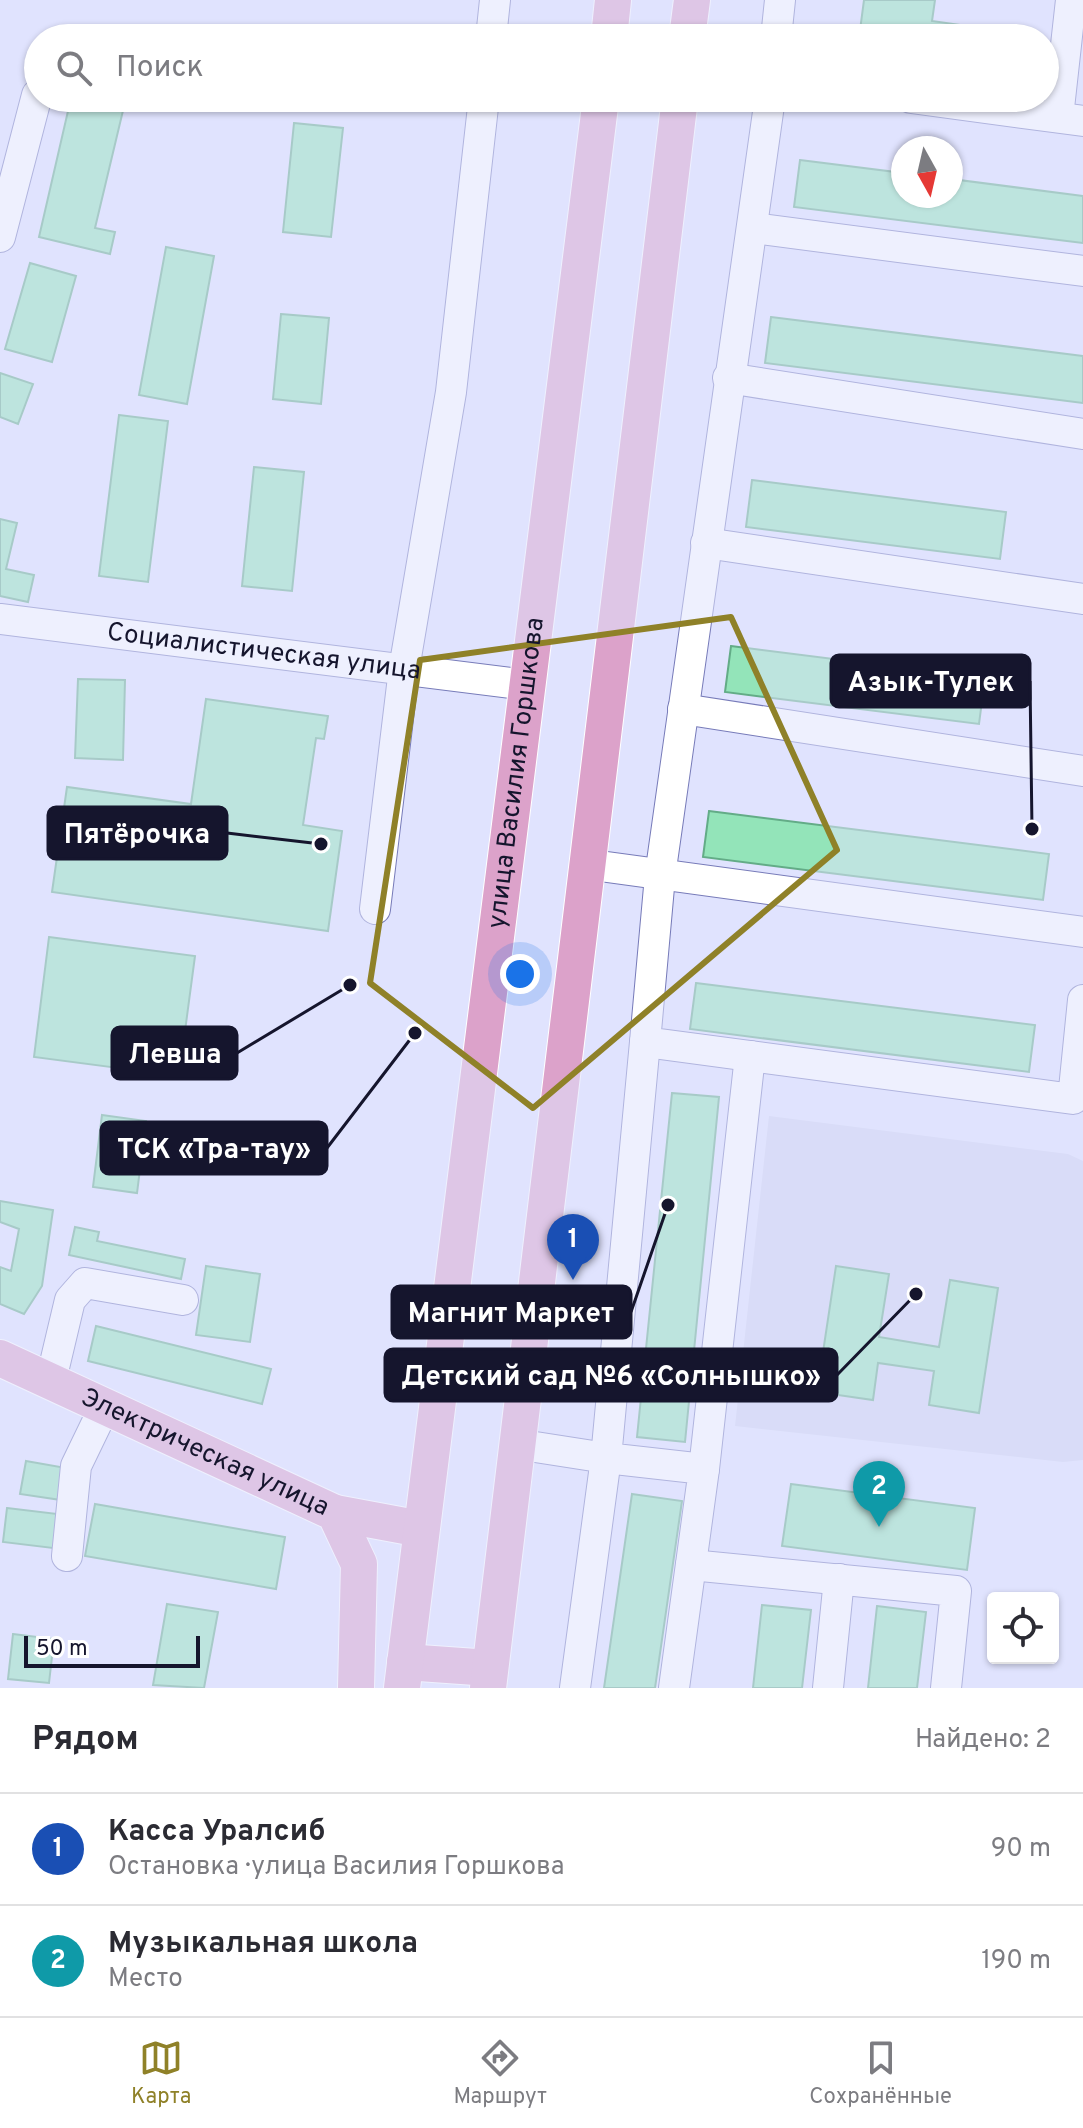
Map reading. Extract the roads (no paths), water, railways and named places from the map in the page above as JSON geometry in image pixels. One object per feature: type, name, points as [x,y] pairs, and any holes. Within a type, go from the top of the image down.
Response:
[{"type":"main road","points":[[610,24],[613,0]]},
{"type":"main road","points":[[689,24],[692,0]]},
{"type":"main road","name":"улица Василия Горшкова","points":[[403,1675],[599,112]]},
{"type":"main road","points":[[403,1675],[489,1678],[585,864],[616,645],[678,112]]},
{"type":"main road","name":"Электрическая улица","points":[[0,1358],[335,1513],[359,1564],[356,1688]]},
{"type":"main road","points":[[335,1513],[421,1529]]},
{"type":"street","points":[[492,24],[495,0]]},
{"type":"street","points":[[777,24],[780,0]]},
{"type":"street","points":[[1017,112],[1070,119],[1071,0]]},
{"type":"street","points":[[0,237],[33,112]]},
{"type":"street","points":[[375,909],[404,669],[451,392],[482,112]]},
{"type":"street","points":[[575,1688],[606,1458],[660,876],[728,378],[768,112]]},
{"type":"street","points":[[753,228],[1083,271]]},
{"type":"street","points":[[728,378],[1083,434]]},
{"type":"street","points":[[706,543],[1083,599]]},
{"type":"street","name":"Социалистическая улица","points":[[0,619],[527,685]]},
{"type":"street","points":[[683,709],[1083,771]]},
{"type":"street","points":[[585,864],[1083,932]]},
{"type":"street","points":[[645,1042],[1073,1099],[1083,1000]]},
{"type":"street","points":[[674,1688],[704,1469],[750,1056]]},
{"type":"street","points":[[51,1380],[70,1300],[85,1283],[183,1300]]},
{"type":"street","points":[[67,1556],[76,1466],[105,1406]]},
{"type":"street","points":[[516,1444],[704,1469]]},
{"type":"street","points":[[691,1565],[956,1591],[946,1688]]},
{"type":"street","points":[[828,1688],[839,1579]]},
{"type":"place","name":"Азык-Тулек","points":[[1032,829]]},
{"type":"place","name":"Пятёрочка","points":[[321,844]]},
{"type":"place","name":"Левша","points":[[350,985]]},
{"type":"place","name":"ТСК «Тра-тау»","points":[[415,1033]]},
{"type":"place","name":"Магнит Маркет","points":[[668,1205]]},
{"type":"place","name":"Касса Уралсиб","points":[[573,1280]]},
{"type":"place","name":"Детский сад №6 «Солнышко»","points":[[916,1294]]},
{"type":"place","name":"Музыкальная школа","points":[[879,1527]]}]
